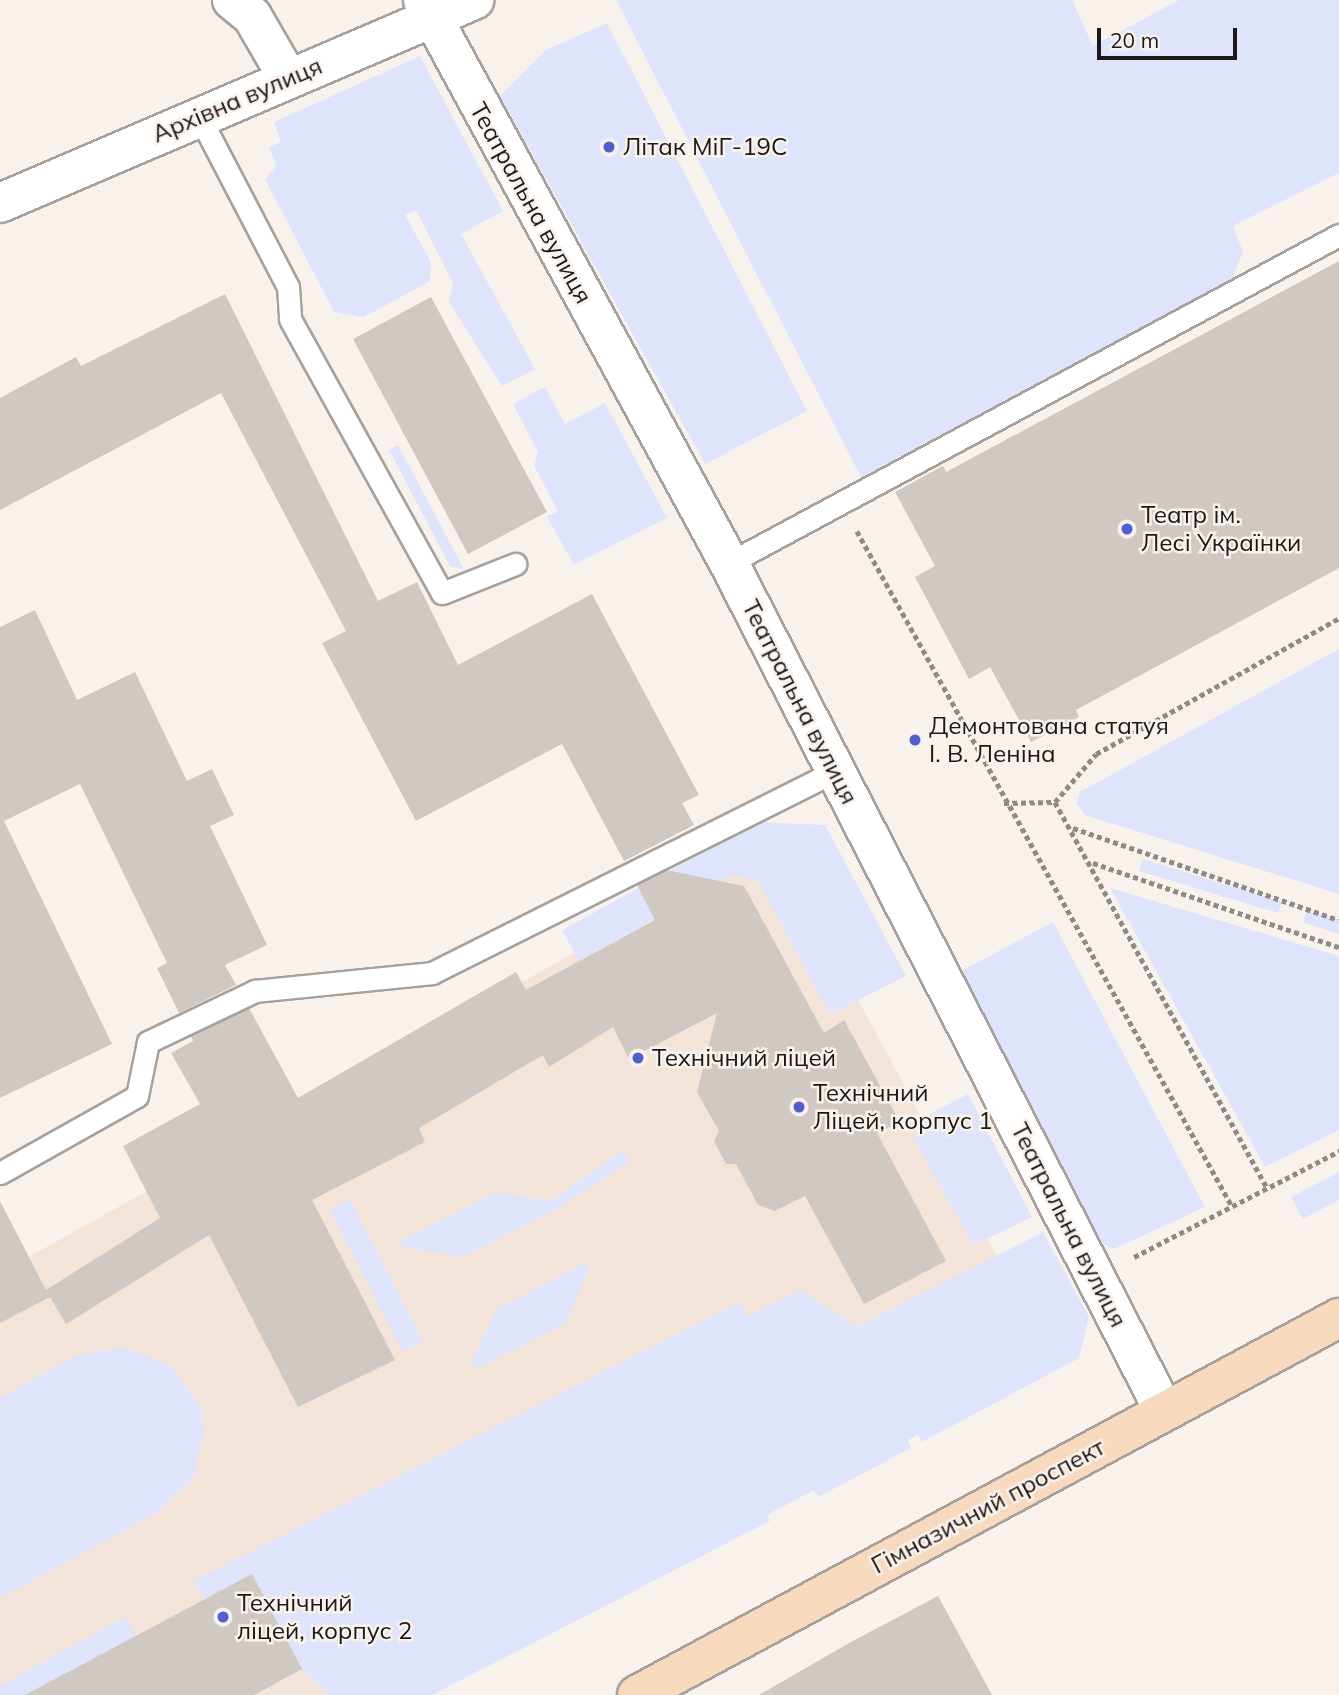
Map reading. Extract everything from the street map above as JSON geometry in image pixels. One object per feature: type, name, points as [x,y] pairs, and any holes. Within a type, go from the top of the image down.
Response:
[{"type":"main road","name":"Гімназичний проспект","points":[[637,1695],[1339,1318]]},
{"type":"street","points":[[232,0],[252,16],[288,78]]},
{"type":"street","name":"Архівна вулиця","points":[[0,203],[288,78],[427,9],[474,0]]},
{"type":"street","name":"Театральна вулиця","points":[[427,9],[729,563],[1164,1411]]},
{"type":"lane","points":[[199,116],[288,287],[290,318],[442,593],[515,564]]},
{"type":"lane","points":[[729,563],[1339,235]]},
{"type":"lane","points":[[0,1173],[137,1096],[148,1042],[255,991],[432,973],[835,771]]},
{"type":"path","points":[[842,503],[1004,803],[1232,1206]]},
{"type":"path","points":[[1004,803],[1055,802],[1096,754],[1339,618]]},
{"type":"path","points":[[1055,802],[1092,862],[1268,1189]]},
{"type":"path","points":[[1072,828],[1339,920]]},
{"type":"path","points":[[1092,862],[1339,947]]},
{"type":"path","points":[[1096,1276],[1339,1151]]},
{"type":"shaded area","points":[[616,0],[1072,0],[1093,46],[1179,0],[1339,0],[1339,173],[1233,226],[1243,252],[1231,282],[861,477]]},
{"type":"shaded area","points":[[607,23],[807,411],[705,464],[500,96],[546,50]]},
{"type":"shaded area","points":[[420,56],[503,211],[461,234],[535,369],[502,386],[449,302],[453,283],[416,210],[405,215],[431,262],[430,281],[364,317],[334,312],[265,179],[276,166],[269,147],[281,142],[274,122]]},
{"type":"shaded area","points":[[545,387],[565,424],[605,403],[667,518],[574,565],[547,517],[558,511],[534,466],[538,452],[513,404]]},
{"type":"shaded area","points":[[398,445],[464,569],[450,566],[389,450]]},
{"type":"shaded area","points":[[1339,649],[1339,894],[1085,815],[1077,804],[1080,792]]},
{"type":"shaded area","points":[[759,822],[825,825],[906,976],[830,1014],[758,880],[734,874],[579,961],[562,930]]},
{"type":"shaded area","name":"Технічний ліцей","points":[[773,842],[1045,1346],[392,1695],[0,1695],[0,1273]]},
{"type":"shaded area","points":[[1143,859],[1282,902],[1278,913],[1139,871]]},
{"type":"shaded area","points":[[1110,888],[1339,956],[1339,1130],[1265,1167]]},
{"type":"shaded area","points":[[1307,910],[1339,920],[1339,934],[1303,922]]},
{"type":"shaded area","points":[[1053,922],[1205,1207],[1114,1249],[1097,1241],[956,974]]},
{"type":"shaded area","points":[[968,1094],[1032,1217],[973,1245],[913,1136],[926,1129],[920,1119]]},
{"type":"shaded area","points":[[623,1151],[630,1161],[556,1209],[463,1257],[403,1247],[400,1241],[495,1193],[551,1201]]},
{"type":"shaded area","points":[[1339,1172],[1339,1200],[1303,1219],[1291,1197]]},
{"type":"shaded area","points":[[350,1200],[423,1341],[403,1352],[330,1210]]},
{"type":"shaded area","points":[[1043,1232],[1089,1317],[1079,1358],[922,1442],[918,1435],[908,1440],[911,1448],[818,1497],[814,1490],[767,1515],[770,1521],[432,1695],[329,1695],[302,1669],[252,1574],[205,1599],[194,1581],[740,1302],[747,1317],[800,1290],[857,1327]]},
{"type":"shaded area","points":[[585,1263],[588,1271],[566,1323],[476,1369],[472,1362],[496,1310]]},
{"type":"shaded area","points":[[123,1347],[170,1365],[199,1404],[204,1429],[194,1477],[158,1512],[0,1598],[0,1398],[74,1357]]},
{"type":"shaded area","points":[[125,1617],[136,1636],[25,1695],[0,1695],[0,1686]]},
{"type":"building","name":"Театр ім. Лесі Українки","points":[[1339,261],[1339,568],[1076,710],[1079,717],[1031,742],[990,667],[969,679],[915,577],[935,566],[895,492],[943,466],[946,472]]},
{"type":"building","points":[[225,294],[378,601],[417,582],[458,665],[592,594],[699,795],[682,803],[694,825],[624,861],[562,744],[416,821],[322,643],[346,631],[221,393],[0,510],[0,398],[76,357],[81,366]]},
{"type":"building","points":[[431,297],[547,512],[468,554],[353,339]]},
{"type":"building","points":[[35,610],[77,700],[135,672],[187,781],[212,769],[234,815],[210,826],[267,945],[225,965],[236,985],[179,1013],[157,968],[167,963],[80,784],[4,821],[112,1044],[0,1098],[0,627]]},
{"type":"building","points":[[666,870],[744,886],[824,1033],[844,1020],[900,1122],[877,1133],[946,1261],[864,1304],[805,1196],[775,1211],[758,1205],[736,1164],[726,1164],[714,1141],[719,1131],[697,1092],[717,1013],[629,1059],[613,1027],[549,1067],[543,1055],[419,1128],[425,1142],[312,1200],[395,1360],[298,1407],[209,1235],[66,1324],[50,1297],[0,1323],[0,1201],[46,1290],[160,1218],[123,1146],[200,1104],[171,1053],[193,1041],[191,1036],[249,1008],[298,1098],[516,972],[526,990],[655,920],[637,885]]},
{"type":"building","name":"Технічний ліцей, корпус 2","points":[[252,1574],[302,1669],[254,1695],[25,1695]]},
{"type":"building","points":[[938,1596],[992,1695],[759,1695],[849,1643]]},
{"type":"place","name":"Літак МіГ-19С","points":[[609,147]]},
{"type":"place","name":"Театр ім. Лесі Українки","points":[[1127,529]]},
{"type":"place","name":"Демонтована статуя І. В. Леніна","points":[[915,740]]},
{"type":"place","name":"Технічний ліцей","points":[[638,1058]]},
{"type":"place","name":"Технічний Ліцей, корпус 1","points":[[799,1107]]},
{"type":"place","name":"Технічний ліцей, корпус 2","points":[[223,1617]]}]
